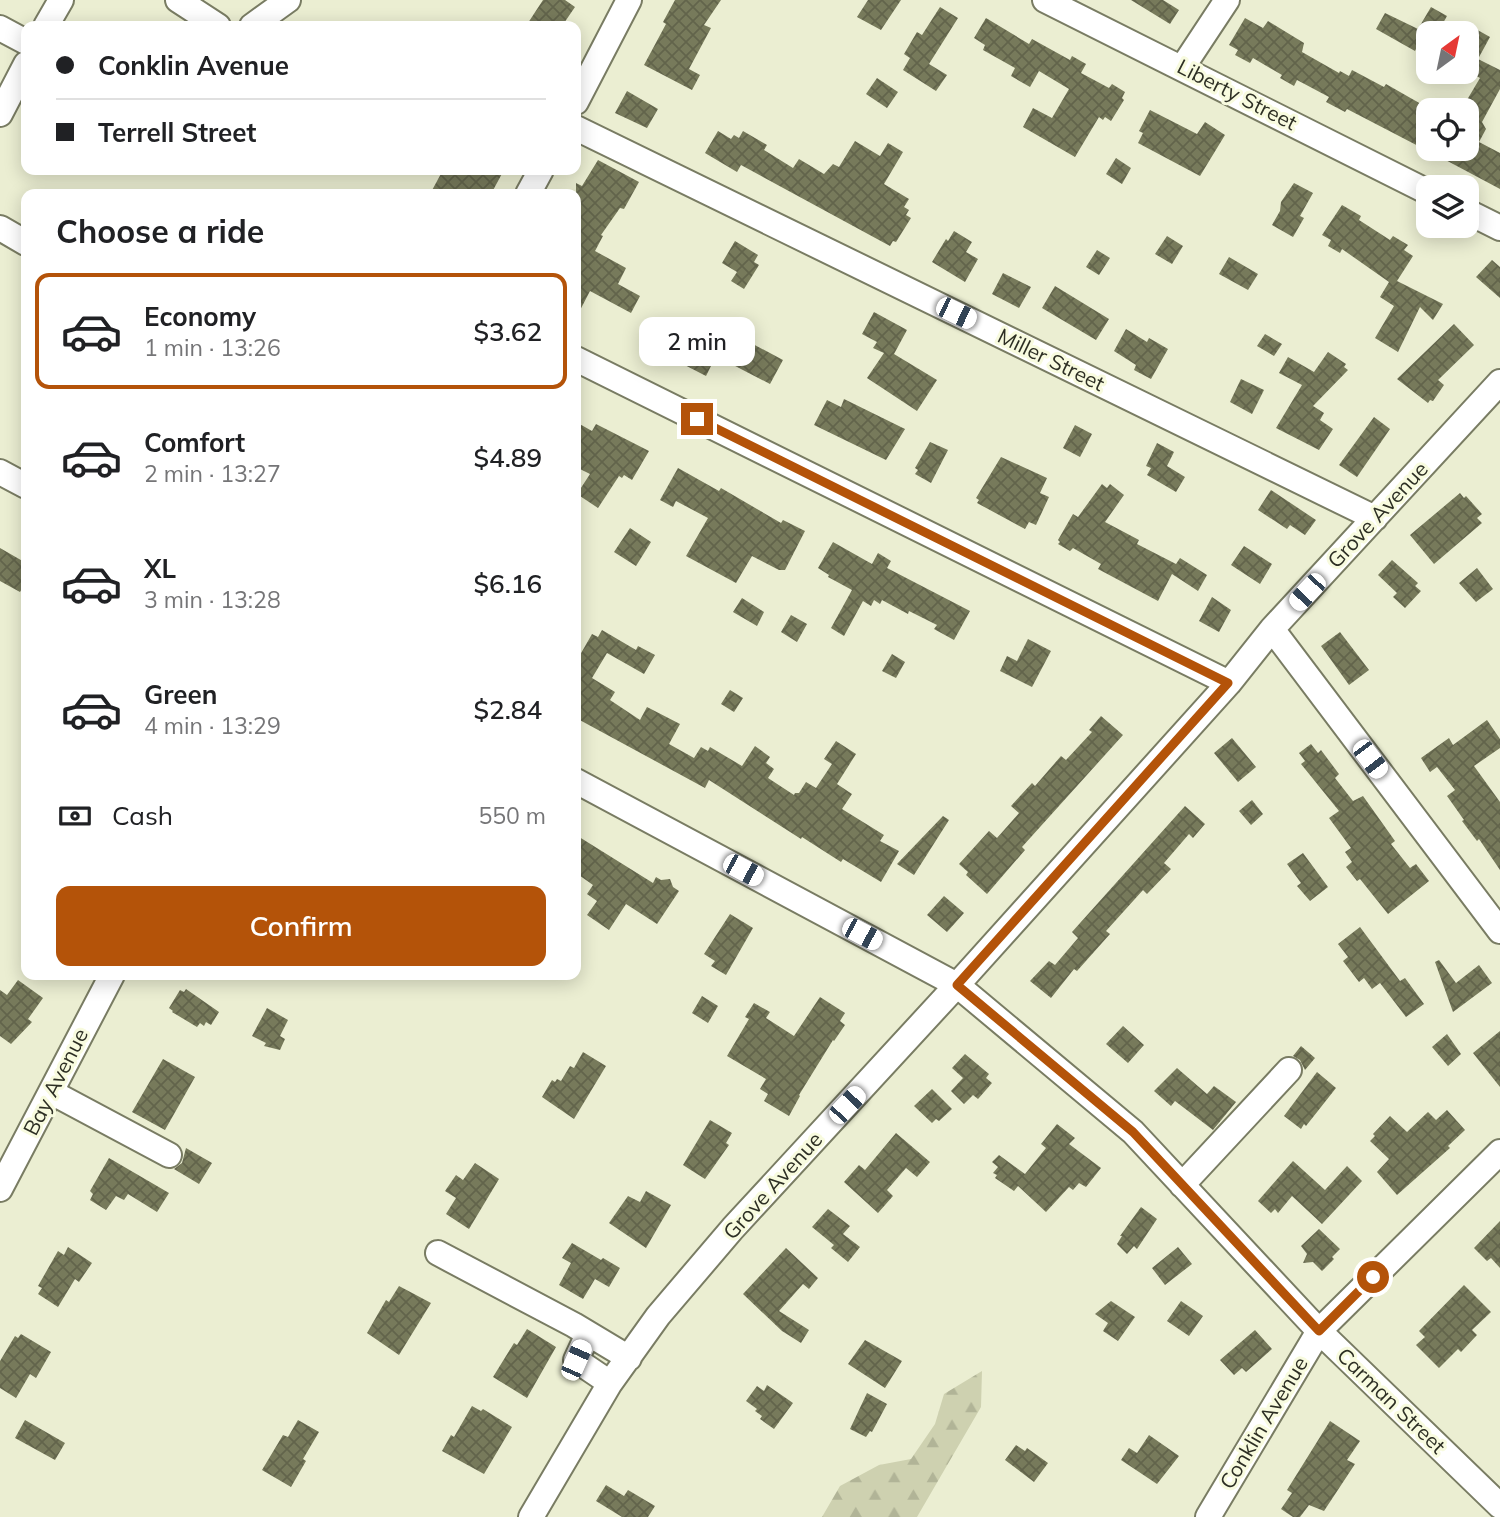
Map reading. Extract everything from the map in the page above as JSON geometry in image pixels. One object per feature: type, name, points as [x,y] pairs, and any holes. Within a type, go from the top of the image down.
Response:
[{"type":"street","points":[[49,21],[61,0]]},
{"type":"street","points":[[178,0],[210,21]]},
{"type":"street","points":[[259,21],[288,0]]},
{"type":"street","points":[[581,92],[629,0]]},
{"type":"street","name":"Liberty Street","points":[[1045,0],[1416,186]]},
{"type":"street","points":[[1182,68],[1227,0]]},
{"type":"street","points":[[0,28],[21,39]]},
{"type":"street","points":[[0,114],[21,74]]},
{"type":"street","name":"Miller Street","points":[[581,130],[1375,518]]},
{"type":"street","points":[[1479,218],[1500,228]]},
{"type":"street","points":[[0,228],[21,240]]},
{"type":"street","points":[[581,361],[1228,683]]},
{"type":"street","name":"Grove Avenue","points":[[531,1517],[610,1383],[659,1316],[733,1228],[957,985],[1228,683],[1272,629],[1375,518],[1495,397]]},
{"type":"street","points":[[0,472],[21,483]]},
{"type":"street","points":[[1272,629],[1500,932]]},
{"type":"street","name":"Carman Street","points":[[581,784],[957,985],[1133,1132],[1319,1331],[1500,1506]]},
{"type":"street","name":"Bay Avenue","points":[[0,1189],[109,980]]},
{"type":"street","points":[[1182,1185],[1289,1070]]},
{"type":"street","points":[[51,1092],[169,1155]]},
{"type":"street","name":"Conklin Avenue","points":[[1208,1517],[1319,1331],[1500,1152]]},
{"type":"street","points":[[438,1253],[629,1358]]},
{"type":"street","points":[[588,1334],[576,1360],[610,1383]]},
{"type":"green space","points":[[982,1371],[981,1407],[917,1517],[822,1517],[840,1486],[879,1465],[911,1459],[935,1424],[944,1394]]},
{"type":"building","points":[[543,0],[565,0],[575,7],[565,21],[529,21]]},
{"type":"building","points":[[675,0],[721,0],[704,25],[711,28],[689,69],[700,75],[692,90],[644,65],[666,24],[663,22]]},
{"type":"building","points":[[868,0],[901,0],[881,30],[857,17]]},
{"type":"building","points":[[1131,0],[1163,0],[1179,10],[1170,24]]},
{"type":"building","points":[[940,7],[958,18],[929,64],[947,75],[936,91],[903,70],[910,58],[904,54],[917,32],[922,35]]},
{"type":"building","points":[[1431,7],[1447,16],[1444,21],[1423,21]]},
{"type":"building","points":[[1385,13],[1416,28],[1415,51],[1376,29]]},
{"type":"building","points":[[986,18],[1029,44],[1032,39],[1070,60],[1072,56],[1086,64],[1081,73],[1109,88],[1112,84],[1125,92],[1122,98],[1124,100],[1111,121],[1099,117],[1075,157],[1023,127],[1033,108],[1052,118],[1069,89],[1039,71],[1030,87],[1011,76],[1015,68],[983,50],[985,45],[974,38]]},
{"type":"building","points":[[1245,18],[1263,28],[1268,21],[1304,43],[1302,52],[1339,73],[1340,71],[1349,76],[1352,70],[1384,87],[1386,84],[1416,101],[1416,145],[1347,109],[1345,112],[1326,102],[1329,97],[1297,80],[1294,86],[1280,78],[1282,75],[1253,58],[1250,63],[1235,55],[1238,50],[1229,45]]},
{"type":"building","points":[[1479,31],[1490,37],[1479,57]]},
{"type":"building","points":[[1479,60],[1500,70],[1500,89],[1482,122],[1486,129],[1479,142],[1479,98],[1468,98],[1479,84]]},
{"type":"building","points":[[877,78],[898,92],[887,108],[866,94]]},
{"type":"building","points":[[627,91],[658,109],[647,128],[615,113]]},
{"type":"building","points":[[1150,110],[1197,134],[1205,122],[1225,135],[1200,176],[1138,143],[1143,133],[1139,131]]},
{"type":"building","points":[[718,131],[731,139],[734,135],[739,138],[743,131],[767,145],[764,150],[793,168],[799,159],[824,174],[833,164],[839,167],[855,141],[880,156],[888,143],[903,152],[884,184],[909,199],[904,207],[909,210],[906,215],[911,218],[896,242],[893,241],[890,246],[741,165],[737,172],[705,153]]},
{"type":"building","points":[[1479,142],[1500,153],[1500,189],[1479,178],[1479,175],[1474,175],[1448,161],[1479,161]]},
{"type":"building","points":[[1116,158],[1131,168],[1122,184],[1106,174]]},
{"type":"building","points":[[598,160],[639,182],[624,209],[620,208],[601,235],[603,236],[595,251],[626,268],[618,284],[640,296],[631,313],[590,291],[581,308],[581,189],[576,189],[576,183],[582,186]]},
{"type":"building","points":[[440,175],[501,175],[494,189],[433,189]]},
{"type":"building","points":[[1294,183],[1313,193],[1300,216],[1304,218],[1293,237],[1272,225],[1280,211],[1281,202]]},
{"type":"building","points":[[1342,205],[1361,216],[1359,220],[1390,240],[1393,236],[1408,245],[1404,250],[1413,256],[1397,281],[1443,304],[1433,320],[1420,307],[1398,352],[1375,338],[1394,306],[1380,297],[1389,282],[1342,249],[1340,253],[1328,246],[1331,240],[1322,235]]},
{"type":"building","points":[[954,231],[972,242],[966,252],[978,259],[965,282],[932,262]]},
{"type":"building","points":[[1167,236],[1183,246],[1172,264],[1155,254]]},
{"type":"building","points":[[735,241],[758,255],[754,262],[759,265],[744,289],[731,281],[737,272],[722,263]]},
{"type":"building","points":[[1097,250],[1110,258],[1099,275],[1086,267]]},
{"type":"building","points":[[1229,257],[1258,274],[1248,290],[1219,274]]},
{"type":"building","points":[[1492,260],[1500,267],[1500,298],[1476,277]]},
{"type":"building","points":[[1003,273],[1031,287],[1019,308],[992,294]]},
{"type":"building","points":[[1055,286],[1109,319],[1096,340],[1042,308]]},
{"type":"building","points":[[874,312],[907,330],[894,354],[937,380],[917,411],[867,378],[884,353],[873,348],[877,342],[862,334]]},
{"type":"building","points":[[1454,324],[1474,345],[1438,380],[1444,385],[1433,401],[1428,403],[1397,379]]},
{"type":"building","points":[[691,326],[745,354],[751,343],[783,360],[770,384],[716,356],[706,376],[675,360]]},
{"type":"building","points":[[1126,329],[1147,342],[1149,338],[1168,349],[1151,379],[1134,370],[1136,365],[1114,351]]},
{"type":"building","points":[[1265,334],[1282,344],[1274,356],[1257,346]]},
{"type":"building","points":[[1328,352],[1346,364],[1344,367],[1348,370],[1313,406],[1324,413],[1320,420],[1333,429],[1319,450],[1276,428],[1302,385],[1279,373],[1288,357],[1314,372]]},
{"type":"building","points":[[1241,379],[1264,390],[1252,414],[1230,402]]},
{"type":"building","points":[[844,399],[905,429],[886,460],[814,425],[827,400],[841,407]]},
{"type":"building","points":[[1374,417],[1390,429],[1357,477],[1339,465]]},
{"type":"building","points":[[596,424],[649,451],[632,480],[624,475],[622,478],[619,476],[598,508],[581,497],[581,488],[590,474],[581,470],[581,425],[592,431]]},
{"type":"building","points":[[1075,425],[1092,434],[1080,457],[1063,448]]},
{"type":"building","points":[[930,442],[948,450],[931,483],[915,474],[918,470],[915,468]]},
{"type":"building","points":[[1157,443],[1174,452],[1167,466],[1185,477],[1176,492],[1147,475],[1151,468],[1146,466]]},
{"type":"building","points":[[1001,457],[1047,478],[1040,493],[1049,497],[1036,525],[1029,522],[1025,529],[977,503],[979,500],[976,498]]},
{"type":"building","points":[[678,468],[719,491],[721,488],[781,523],[783,520],[805,531],[785,570],[779,570],[752,556],[736,583],[686,556],[708,518],[676,501],[673,507],[660,500]]},
{"type":"building","points":[[1102,484],[1107,488],[1110,484],[1124,495],[1105,522],[1139,540],[1137,544],[1176,564],[1180,558],[1207,575],[1198,591],[1172,574],[1158,601],[1098,569],[1101,564],[1073,548],[1070,551],[1058,544],[1073,514],[1078,517]]},
{"type":"building","points":[[1271,490],[1316,520],[1305,535],[1290,525],[1287,529],[1258,510]]},
{"type":"building","points":[[1460,493],[1482,514],[1477,518],[1482,523],[1434,564],[1410,535]]},
{"type":"building","points":[[630,528],[651,542],[636,566],[614,552]]},
{"type":"building","points":[[833,542],[872,564],[878,553],[891,561],[887,568],[970,611],[954,640],[934,629],[937,625],[882,600],[880,604],[874,600],[871,606],[863,601],[844,636],[831,628],[852,590],[828,577],[829,575],[818,568]]},
{"type":"building","points":[[1244,546],[1272,564],[1260,584],[1231,565]]},
{"type":"building","points":[[0,548],[21,560],[21,590],[0,581]]},
{"type":"building","points":[[1392,560],[1418,583],[1415,586],[1421,591],[1405,608],[1393,597],[1397,593],[1378,575]]},
{"type":"building","points":[[1477,568],[1493,589],[1476,602],[1459,583]]},
{"type":"building","points":[[1212,597],[1231,610],[1219,632],[1199,621]]},
{"type":"building","points":[[742,598],[764,612],[757,626],[733,612]]},
{"type":"building","points":[[791,615],[807,624],[797,642],[781,632]]},
{"type":"building","points":[[602,630],[636,650],[638,646],[655,655],[644,674],[607,653],[592,678],[615,692],[610,700],[640,720],[647,707],[680,724],[669,744],[694,758],[701,747],[708,751],[710,747],[742,766],[755,746],[770,757],[766,763],[774,769],[768,778],[794,795],[799,793],[806,782],[816,788],[832,764],[824,759],[836,741],[856,754],[837,784],[852,794],[842,809],[884,835],[880,841],[899,851],[881,882],[843,859],[841,862],[802,837],[801,839],[709,780],[705,788],[581,721],[581,653],[592,634],[598,637]]},
{"type":"building","points":[[1340,632],[1369,670],[1349,685],[1321,646]]},
{"type":"building","points":[[1028,639],[1051,651],[1032,687],[1000,671],[1007,656],[1017,661]]},
{"type":"building","points":[[892,654],[905,662],[896,678],[882,671]]},
{"type":"building","points":[[730,690],[743,698],[734,712],[721,704]]},
{"type":"building","points":[[1101,716],[1123,735],[1022,847],[1025,850],[987,894],[966,875],[968,872],[959,864],[989,831],[997,838],[1019,813],[1011,806],[1032,783],[1035,786],[1061,756],[1066,760],[1092,732],[1089,730]]},
{"type":"building","points":[[1487,720],[1500,739],[1500,748],[1474,766],[1500,802],[1500,870],[1479,839],[1477,841],[1462,821],[1464,820],[1447,796],[1455,790],[1437,767],[1430,772],[1421,758],[1449,738],[1453,745]]},
{"type":"building","points":[[1232,738],[1256,767],[1238,782],[1214,753]]},
{"type":"building","points":[[1311,744],[1318,753],[1321,750],[1339,774],[1335,778],[1353,801],[1363,796],[1395,841],[1391,844],[1410,868],[1416,864],[1429,881],[1388,914],[1360,879],[1357,881],[1346,867],[1352,862],[1345,852],[1351,848],[1329,818],[1339,811],[1301,764],[1305,761],[1299,753]]},
{"type":"building","points":[[1252,800],[1263,814],[1251,825],[1239,811]]},
{"type":"building","points":[[1185,806],[1205,824],[1193,838],[1189,834],[1164,863],[1171,869],[1147,894],[1143,890],[1106,931],[1110,934],[1077,971],[1074,969],[1051,998],[1030,981],[1049,961],[1055,965],[1078,938],[1072,932]]},
{"type":"building","points":[[943,816],[949,820],[914,875],[897,864]]},
{"type":"building","points":[[581,838],[653,883],[656,877],[661,880],[670,879],[673,887],[679,891],[657,924],[626,904],[609,930],[587,915],[597,901],[587,894],[593,885],[581,877]]},
{"type":"building","points":[[1303,853],[1328,887],[1310,901],[1297,886],[1301,883],[1287,864]]},
{"type":"building","points":[[944,896],[964,913],[947,932],[927,915]]},
{"type":"building","points":[[730,914],[753,928],[726,975],[711,966],[715,961],[704,954]]},
{"type":"building","points":[[1360,927],[1400,981],[1405,978],[1424,1004],[1406,1017],[1380,983],[1372,989],[1364,978],[1359,982],[1343,961],[1348,957],[1338,944]]},
{"type":"building","points":[[1439,960],[1456,983],[1479,965],[1492,983],[1453,1012],[1435,962]]},
{"type":"building","points":[[18,980],[43,998],[28,1019],[32,1022],[11,1044],[0,1036],[0,990],[7,995]]},
{"type":"building","points":[[186,989],[219,1012],[211,1025],[206,1022],[204,1026],[200,1023],[197,1027],[169,1008],[180,990],[184,992]]},
{"type":"building","points":[[702,996],[718,1006],[708,1023],[692,1013]]},
{"type":"building","points":[[820,997],[845,1013],[840,1021],[845,1025],[799,1095],[789,1116],[764,1101],[768,1094],[760,1089],[766,1079],[727,1056],[749,1019],[745,1017],[754,1003],[770,1012],[766,1018],[794,1036]]},
{"type":"building","points":[[267,1008],[288,1020],[280,1036],[285,1039],[280,1050],[264,1046],[266,1043],[252,1036]]},
{"type":"building","points":[[1123,1026],[1144,1045],[1128,1063],[1106,1044]]},
{"type":"building","points":[[1500,1031],[1500,1087],[1473,1053]]},
{"type":"building","points":[[1447,1034],[1461,1054],[1448,1066],[1432,1047]]},
{"type":"building","points":[[1301,1046],[1315,1058],[1305,1070],[1300,1060],[1293,1056]]},
{"type":"building","points":[[583,1052],[606,1066],[574,1119],[542,1097],[552,1080],[561,1081],[570,1066],[574,1068]]},
{"type":"building","points":[[965,1054],[989,1074],[986,1078],[992,1083],[978,1099],[973,1095],[964,1104],[951,1091],[963,1078],[952,1068]]},
{"type":"building","points":[[163,1059],[195,1077],[165,1130],[132,1112]]},
{"type":"building","points":[[1177,1068],[1207,1094],[1214,1086],[1236,1102],[1213,1130],[1175,1101],[1171,1106],[1154,1091]]},
{"type":"building","points":[[1317,1072],[1336,1088],[1301,1129],[1284,1116]]},
{"type":"building","points":[[932,1089],[952,1109],[939,1121],[936,1119],[932,1123],[914,1106]]},
{"type":"building","points":[[1447,1110],[1465,1130],[1448,1146],[1450,1148],[1397,1195],[1377,1172],[1389,1159],[1370,1141],[1375,1136],[1373,1134],[1390,1116],[1407,1132],[1428,1112],[1436,1120]]},
{"type":"building","points":[[710,1120],[732,1133],[726,1143],[729,1145],[705,1179],[683,1165]]},
{"type":"building","points":[[1057,1124],[1075,1138],[1069,1144],[1101,1168],[1086,1187],[1079,1183],[1073,1190],[1069,1187],[1046,1212],[1018,1186],[1014,1191],[995,1178],[997,1175],[993,1173],[998,1167],[992,1162],[999,1155],[1025,1174],[1046,1148],[1041,1144]]},
{"type":"building","points":[[896,1133],[930,1162],[917,1177],[906,1168],[887,1190],[893,1196],[878,1213],[844,1182],[859,1165],[865,1170]]},
{"type":"building","points":[[186,1148],[212,1163],[199,1184],[174,1169],[182,1163]]},
{"type":"building","points":[[109,1158],[169,1193],[157,1212],[128,1194],[124,1200],[116,1196],[106,1210],[90,1200],[93,1194],[90,1191]]},
{"type":"building","points":[[1293,1161],[1325,1190],[1347,1166],[1362,1181],[1322,1224],[1292,1196],[1278,1213],[1275,1209],[1271,1213],[1258,1201]]},
{"type":"building","points":[[475,1163],[499,1179],[469,1229],[446,1214],[456,1198],[445,1191],[456,1175],[463,1180]]},
{"type":"building","points":[[646,1191],[671,1205],[646,1248],[609,1223],[628,1196],[640,1202]]},
{"type":"building","points":[[1141,1207],[1157,1219],[1137,1249],[1134,1246],[1127,1254],[1117,1244]]},
{"type":"building","points":[[828,1209],[850,1226],[843,1234],[860,1247],[848,1262],[831,1248],[834,1245],[812,1227]]},
{"type":"building","points":[[1500,1221],[1500,1268],[1491,1258],[1487,1261],[1474,1248]]},
{"type":"building","points":[[1319,1229],[1340,1249],[1322,1271],[1313,1262],[1303,1263],[1307,1254],[1301,1246]]},
{"type":"building","points":[[572,1243],[620,1268],[609,1287],[595,1279],[583,1299],[559,1285],[571,1263],[562,1258]]},
{"type":"building","points":[[68,1247],[92,1263],[79,1282],[75,1279],[58,1307],[38,1294],[42,1288],[38,1286],[58,1251],[64,1255]]},
{"type":"building","points":[[1178,1247],[1192,1264],[1165,1285],[1152,1268]]},
{"type":"building","points":[[786,1248],[818,1278],[809,1289],[803,1284],[779,1311],[809,1330],[801,1343],[782,1331],[743,1294]]},
{"type":"building","points":[[1464,1285],[1491,1312],[1472,1330],[1477,1335],[1461,1352],[1458,1349],[1439,1368],[1416,1345],[1425,1337],[1419,1331]]},
{"type":"building","points":[[399,1286],[431,1303],[399,1355],[367,1333],[386,1300],[389,1302]]},
{"type":"building","points":[[1111,1301],[1135,1317],[1118,1341],[1103,1331],[1108,1323],[1095,1314]]},
{"type":"building","points":[[1181,1301],[1203,1316],[1189,1336],[1167,1321]]},
{"type":"building","points":[[527,1329],[556,1347],[527,1398],[493,1377],[514,1343],[517,1345]]},
{"type":"building","points":[[1255,1330],[1272,1349],[1246,1372],[1242,1368],[1234,1375],[1220,1360]]},
{"type":"building","points":[[21,1334],[51,1352],[36,1378],[30,1374],[16,1398],[0,1388],[0,1361],[15,1336],[18,1338]]},
{"type":"building","points":[[865,1340],[902,1361],[885,1388],[848,1364]]},
{"type":"building","points":[[767,1385],[793,1403],[774,1429],[760,1419],[762,1416],[755,1411],[757,1409],[746,1401],[757,1386],[764,1391]]},
{"type":"building","points":[[867,1393],[887,1404],[872,1432],[866,1437],[850,1429]]},
{"type":"building","points":[[472,1406],[481,1411],[483,1409],[512,1427],[484,1474],[442,1451],[451,1435],[454,1437]]},
{"type":"building","points":[[25,1420],[65,1443],[55,1460],[15,1438]]},
{"type":"building","points":[[298,1420],[319,1432],[291,1487],[262,1470],[283,1435],[288,1437]]},
{"type":"building","points":[[1330,1421],[1360,1441],[1347,1460],[1355,1464],[1324,1511],[1309,1505],[1300,1517],[1293,1517],[1281,1509],[1292,1493],[1287,1490]]},
{"type":"building","points":[[1149,1435],[1179,1456],[1157,1484],[1121,1460],[1129,1448],[1137,1453]]},
{"type":"building","points":[[1016,1445],[1025,1451],[1027,1448],[1048,1463],[1034,1482],[1005,1460]]},
{"type":"building","points":[[606,1485],[624,1496],[628,1490],[655,1506],[648,1517],[622,1517],[596,1501]]},
{"type":"route","points":[[697,419],[1228,683],[957,985],[1133,1132],[1319,1331],[1373,1277]]}]
